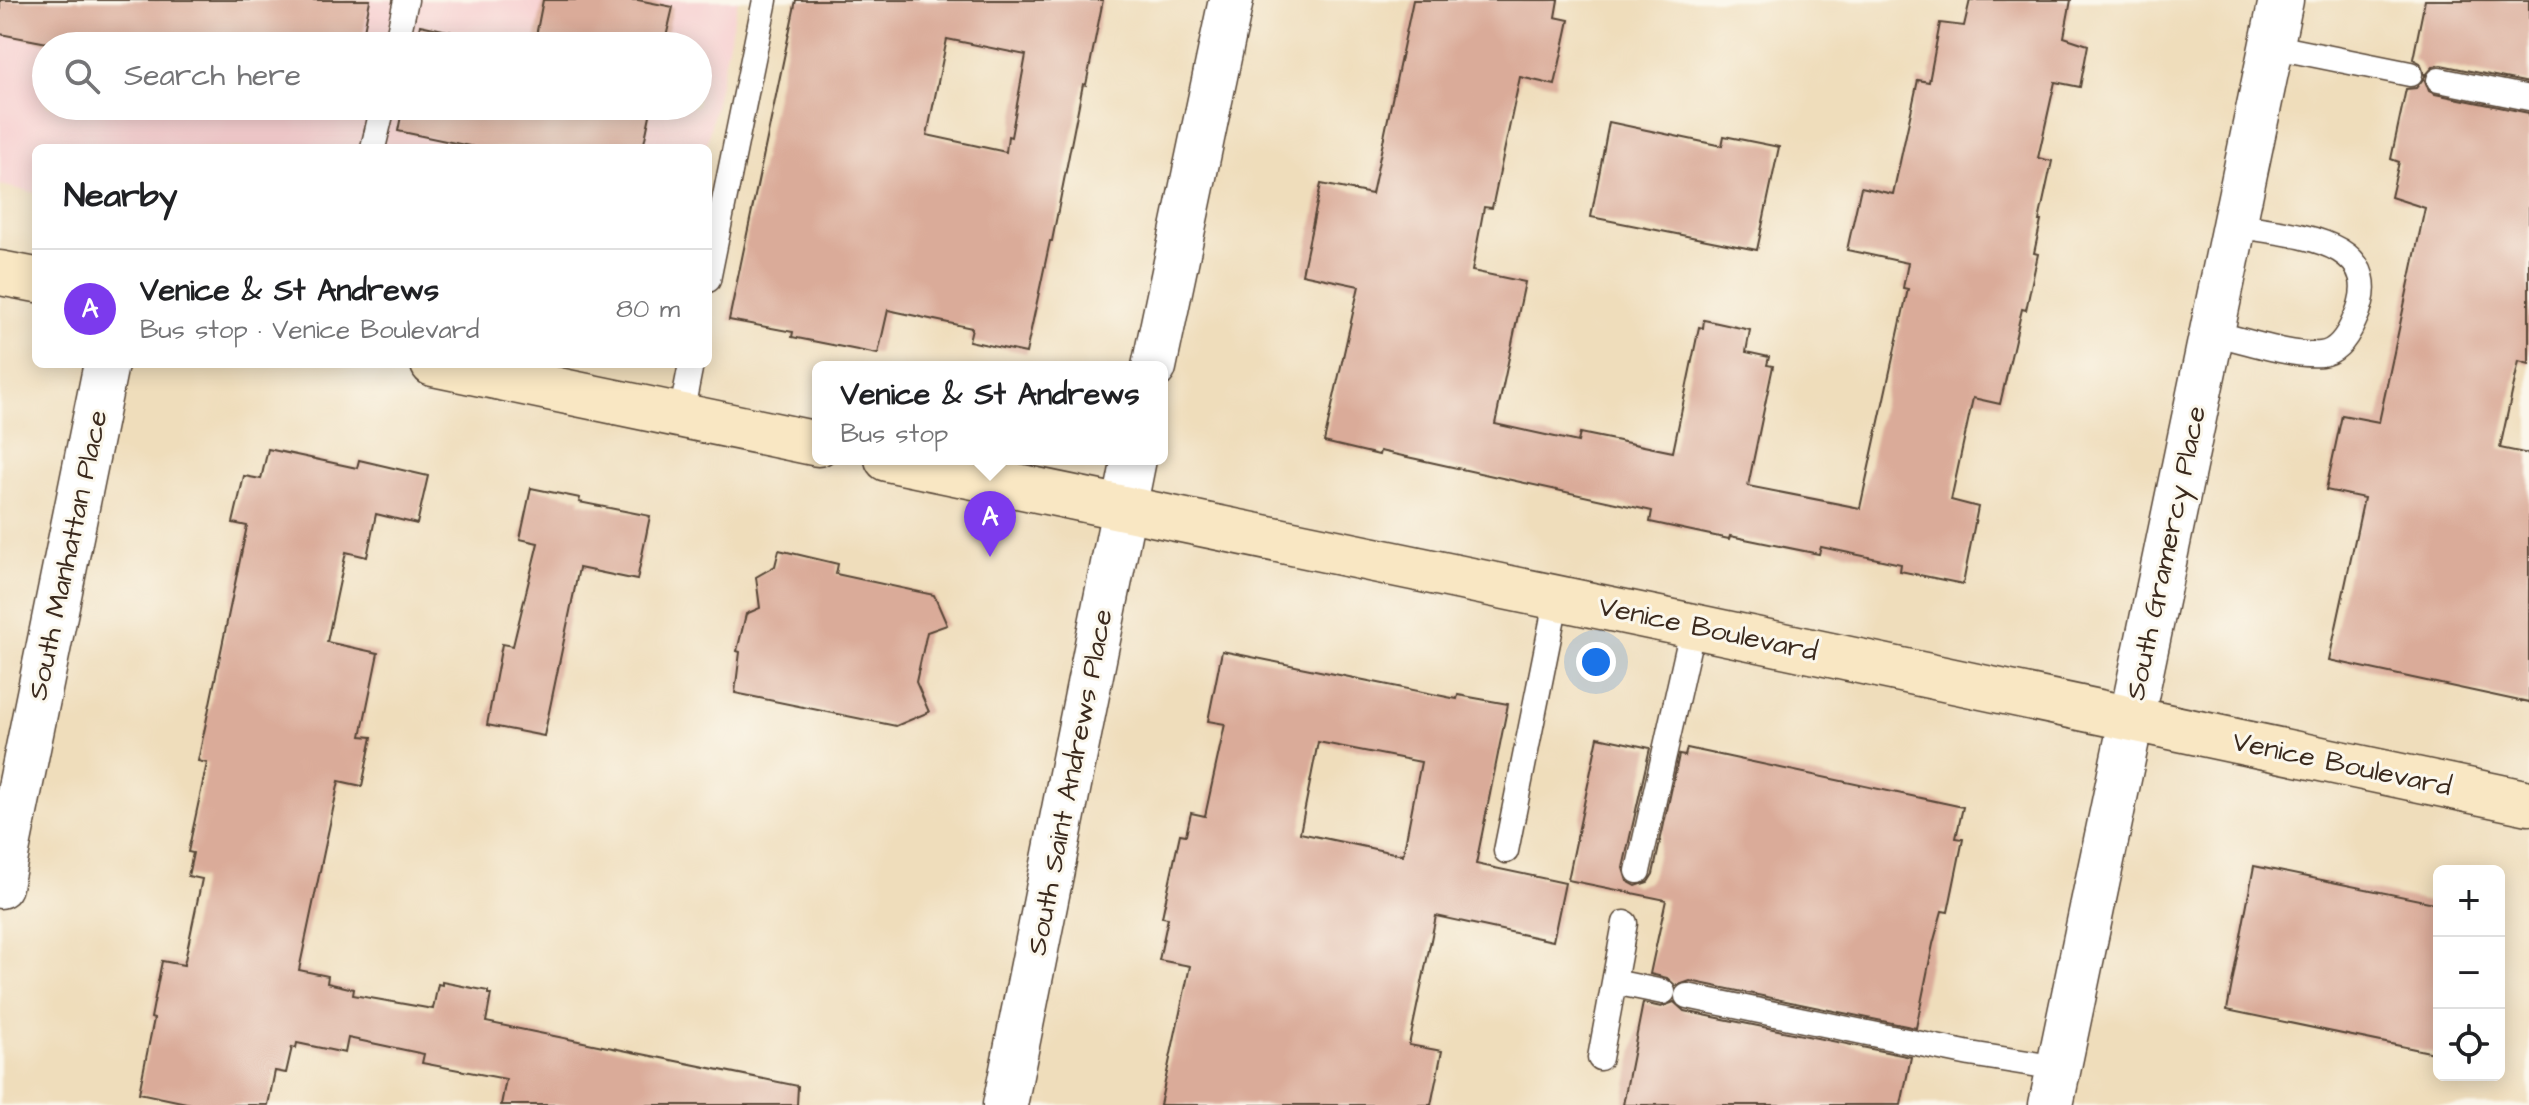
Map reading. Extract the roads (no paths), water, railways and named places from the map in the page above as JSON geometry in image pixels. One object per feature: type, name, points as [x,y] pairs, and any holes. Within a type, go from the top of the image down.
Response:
[{"type":"main road","points":[[0,273],[32,279]]},
{"type":"main road","points":[[452,368],[812,443]]},
{"type":"main road","name":"Venice Boulevard","points":[[915,465],[1557,597],[2529,803]]},
{"type":"street","points":[[1155,361],[1231,0]]},
{"type":"street","name":"South Gramercy Place","points":[[2055,1086],[2279,0]]},
{"type":"street","name":"South Manhattan Place","points":[[0,886],[105,368]]},
{"type":"street","name":"South Saint Andrews Place","points":[[1005,1105],[1133,465]]},
{"type":"lane","points":[[399,32],[406,0]]},
{"type":"lane","points":[[712,260],[765,0]]},
{"type":"lane","points":[[2271,46],[2410,74]]},
{"type":"lane","points":[[2439,80],[2529,98]]},
{"type":"lane","points":[[374,144],[380,120]]},
{"type":"lane","points":[[2212,333],[2298,352],[2324,354],[2345,340],[2359,310],[2363,278],[2349,254],[2322,241],[2234,225]]},
{"type":"lane","points":[[681,415],[690,368]]},
{"type":"lane","points":[[1506,851],[1557,597]]},
{"type":"lane","points":[[1638,871],[1693,626]]},
{"type":"lane","points":[[1600,1058],[1625,923]]},
{"type":"lane","points":[[1614,982],[1663,992]]},
{"type":"lane","points":[[1687,996],[1970,1054],[2055,1086]]},
{"type":"place","name":"Venice & St Andrews","points":[[990,557]]}]
